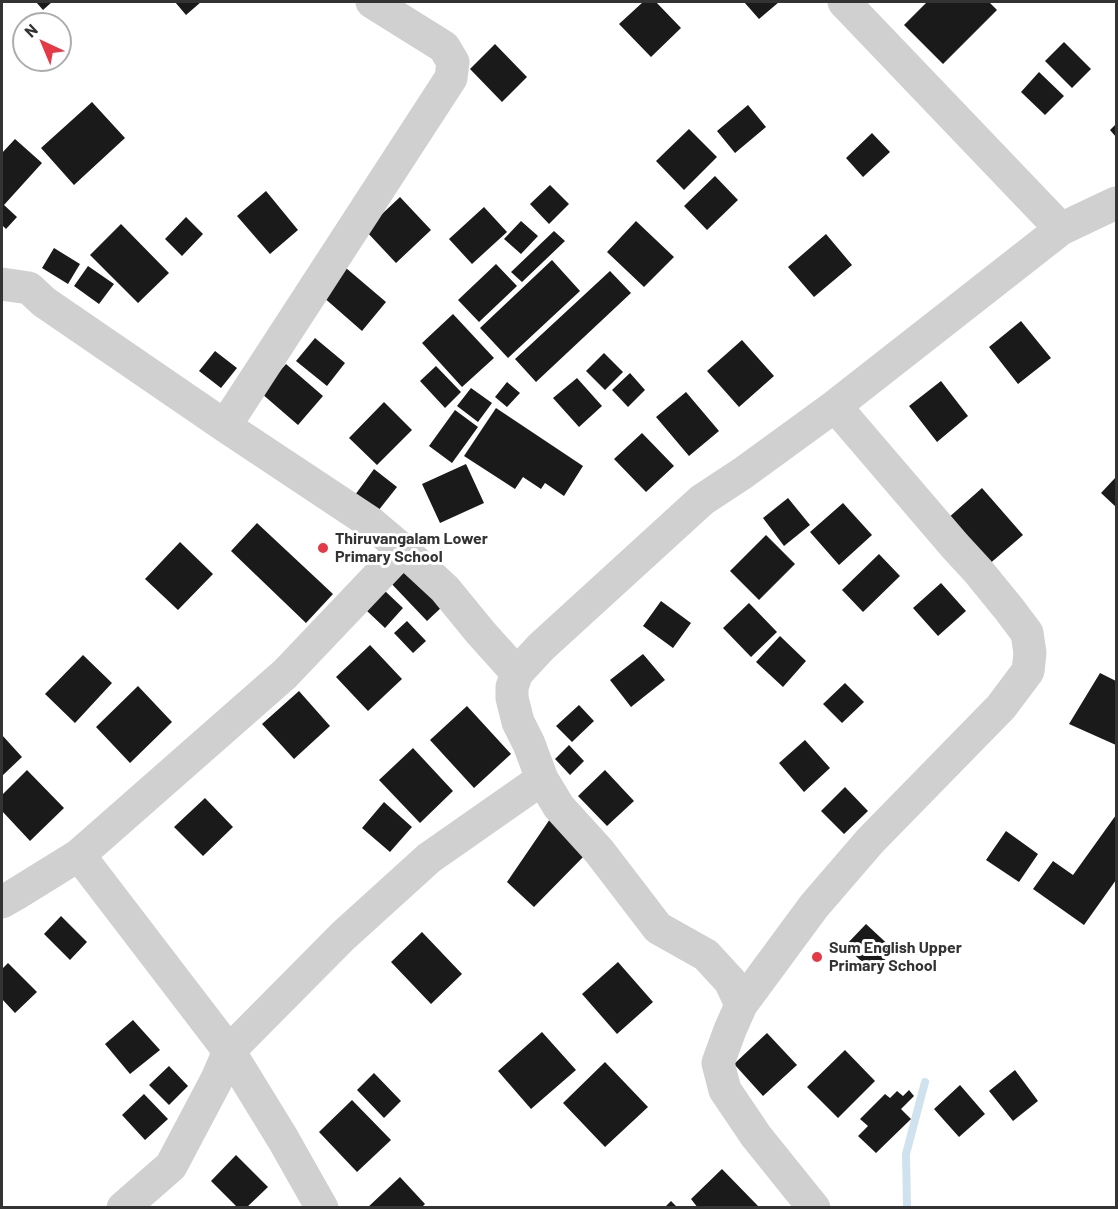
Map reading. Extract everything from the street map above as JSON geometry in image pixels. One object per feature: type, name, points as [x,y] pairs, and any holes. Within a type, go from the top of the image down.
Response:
[{"type":"street","points":[[225,426],[451,78],[453,62],[444,46],[372,2]]},
{"type":"street","points":[[844,2],[1061,229]]},
{"type":"street","points":[[741,1005],[730,981],[706,955],[658,928],[599,851],[559,807],[542,779],[518,722],[512,698],[512,687],[517,673],[541,647],[702,500],[835,406],[1061,229],[1116,203]]},
{"type":"street","points":[[2,284],[29,288],[44,302],[371,523],[404,550],[445,589],[517,673]]},
{"type":"street","points":[[814,1208],[756,1136],[725,1090],[718,1063],[729,1030],[741,1005],[821,898],[870,841],[1001,707],[1028,671],[1030,653],[1026,633],[1009,609],[978,570],[835,406]]},
{"type":"street","points":[[6,890],[78,855],[285,674],[404,550]]},
{"type":"street","points":[[123,1208],[171,1166],[217,1079],[229,1051],[343,936],[429,858],[542,779]]},
{"type":"street","points":[[78,855],[229,1051],[322,1208]]},
{"type":"building","points":[[36,2],[52,2],[43,10]]},
{"type":"building","points":[[175,2],[201,2],[186,15]]},
{"type":"building","points":[[643,2],[656,2],[681,28],[651,57],[619,24]]},
{"type":"building","points":[[744,2],[779,2],[759,19]]},
{"type":"building","points":[[927,2],[989,2],[997,10],[943,64],[904,25]]},
{"type":"building","points":[[1064,42],[1091,69],[1072,88],[1045,61]]},
{"type":"building","points":[[495,44],[527,77],[502,102],[470,69]]},
{"type":"building","points":[[1039,72],[1064,96],[1045,115],[1021,92]]},
{"type":"building","points":[[92,102],[125,138],[74,185],[41,148]]},
{"type":"building","points":[[748,105],[766,127],[735,153],[717,131]]},
{"type":"building","points":[[1116,124],[1116,137],[1110,130]]},
{"type":"building","points":[[689,129],[717,157],[684,190],[656,161]]},
{"type":"building","points":[[872,133],[890,152],[863,177],[846,158]]},
{"type":"building","points":[[15,139],[42,163],[4,205],[17,217],[6,229],[2,225],[2,153]]},
{"type":"building","points":[[715,176],[738,200],[707,230],[684,206]]},
{"type":"building","points":[[550,185],[569,204],[549,224],[530,204]]},
{"type":"building","points":[[266,191],[298,230],[270,254],[237,216]]},
{"type":"building","points":[[400,197],[431,230],[396,263],[365,230]]},
{"type":"building","points":[[484,207],[507,232],[472,264],[449,239]]},
{"type":"building","points":[[186,217],[203,234],[182,256],[165,239]]},
{"type":"building","points":[[521,221],[538,236],[521,254],[504,239]]},
{"type":"building","points":[[636,221],[674,257],[644,287],[607,252]]},
{"type":"building","points":[[121,224],[169,273],[138,303],[90,255]]},
{"type":"building","points":[[554,231],[565,241],[522,282],[511,272]]},
{"type":"building","points":[[826,234],[852,265],[814,297],[788,267]]},
{"type":"building","points":[[54,248],[80,264],[68,284],[42,268]]},
{"type":"building","points":[[552,260],[580,291],[508,358],[480,328]]},
{"type":"building","points":[[496,264],[517,286],[479,322],[458,300]]},
{"type":"building","points":[[88,266],[114,284],[99,304],[74,286]]},
{"type":"building","points":[[346,268],[386,302],[362,331],[322,296]]},
{"type":"building","points":[[610,271],[631,293],[536,382],[515,359]]},
{"type":"building","points":[[453,314],[494,358],[462,387],[422,343]]},
{"type":"building","points":[[1021,321],[1051,358],[1018,384],[989,347]]},
{"type":"building","points":[[315,338],[345,363],[327,386],[296,361]]},
{"type":"building","points":[[742,340],[774,376],[739,407],[707,371]]},
{"type":"building","points":[[215,351],[237,368],[221,388],[199,371]]},
{"type":"building","points":[[604,353],[623,372],[605,390],[586,371]]},
{"type":"building","points":[[286,364],[323,396],[298,425],[261,393]]},
{"type":"building","points":[[436,366],[461,392],[445,408],[420,381]]},
{"type":"building","points":[[630,373],[645,390],[628,407],[612,390]]},
{"type":"building","points":[[577,378],[602,406],[579,427],[553,398]]},
{"type":"building","points":[[941,381],[968,416],[937,442],[909,406]]},
{"type":"building","points":[[507,382],[520,393],[507,407],[495,397]]},
{"type":"building","points":[[471,388],[492,403],[478,422],[457,406]]},
{"type":"building","points":[[686,392],[719,431],[689,456],[656,417]]},
{"type":"building","points":[[384,402],[412,430],[377,465],[349,438]]},
{"type":"building","points":[[496,408],[583,466],[564,496],[545,483],[541,489],[523,477],[515,489],[464,456]]},
{"type":"building","points":[[455,410],[478,427],[452,463],[429,446]]},
{"type":"building","points":[[642,433],[674,466],[646,492],[614,459]]},
{"type":"building","points":[[466,464],[484,503],[440,523],[422,484]]},
{"type":"building","points":[[374,469],[397,487],[378,511],[355,495]]},
{"type":"building","points":[[1116,477],[1116,507],[1101,493]]},
{"type":"building","points":[[982,488],[1023,535],[987,566],[947,519]]},
{"type":"building","points":[[788,498],[810,525],[784,546],[763,518]]},
{"type":"building","points":[[843,503],[872,535],[839,565],[810,532]]},
{"type":"building","points":[[257,523],[333,594],[306,623],[231,551]]},
{"type":"building","points":[[766,535],[795,564],[759,600],[730,571]]},
{"type":"building","points":[[180,542],[213,574],[178,610],[145,579]]},
{"type":"building","points":[[879,554],[900,576],[863,612],[842,590]]},
{"type":"building","points":[[403,564],[443,606],[427,621],[387,579]]},
{"type":"building","points":[[941,583],[966,611],[938,636],[913,608]]},
{"type":"building","points":[[385,591],[403,608],[385,628],[367,611]]},
{"type":"building","points":[[661,601],[691,623],[673,648],[643,626]]},
{"type":"building","points":[[749,603],[777,632],[751,657],[723,628]]},
{"type":"building","points":[[407,621],[426,641],[413,653],[394,633]]},
{"type":"building","points":[[780,636],[806,661],[783,687],[756,662]]},
{"type":"building","points":[[370,645],[402,679],[368,711],[336,677]]},
{"type":"building","points":[[643,654],[665,680],[631,707],[610,680]]},
{"type":"building","points":[[83,655],[112,683],[75,723],[45,694]]},
{"type":"building","points":[[1100,673],[1116,681],[1116,745],[1069,724]]},
{"type":"building","points":[[845,683],[864,702],[842,723],[823,704]]},
{"type":"building","points":[[138,686],[172,722],[130,763],[96,727]]},
{"type":"building","points":[[299,691],[330,726],[294,759],[262,724]]},
{"type":"building","points":[[579,705],[594,721],[572,742],[556,726]]},
{"type":"building","points":[[467,706],[511,754],[474,788],[430,740]]},
{"type":"building","points":[[2,735],[22,757],[2,776]]},
{"type":"building","points":[[805,740],[830,768],[804,792],[779,763]]},
{"type":"building","points":[[569,745],[584,761],[570,775],[555,759]]},
{"type":"building","points":[[413,748],[453,791],[420,823],[379,780]]},
{"type":"building","points":[[27,770],[64,808],[30,841],[2,811],[2,795]]},
{"type":"building","points":[[605,770],[634,801],[607,826],[578,796]]},
{"type":"building","points":[[845,787],[868,811],[844,834],[821,811]]},
{"type":"building","points":[[205,798],[233,827],[203,856],[174,827]]},
{"type":"building","points":[[384,802],[412,827],[390,852],[362,828]]},
{"type":"building","points":[[1116,815],[1116,880],[1084,925],[1033,889],[1053,861],[1073,875]]},
{"type":"building","points":[[550,819],[586,854],[534,907],[507,882]]},
{"type":"building","points":[[1006,831],[1038,854],[1019,882],[986,860]]},
{"type":"building","points":[[61,916],[87,942],[70,960],[44,934]]},
{"type":"building","name":"Sum English Upper Primary School","points":[[866,924],[894,950],[873,972],[845,946]]},
{"type":"building","points":[[422,932],[462,974],[431,1004],[391,962]]},
{"type":"building","points":[[618,962],[653,1002],[617,1034],[582,994]]},
{"type":"building","points":[[8,963],[37,992],[15,1013],[2,999],[2,969]]},
{"type":"building","points":[[133,1020],[160,1050],[130,1074],[105,1044]]},
{"type":"building","points":[[542,1032],[576,1070],[531,1109],[498,1071]]},
{"type":"building","points":[[767,1033],[797,1065],[763,1096],[734,1064]]},
{"type":"building","points":[[845,1050],[875,1081],[838,1118],[807,1087]]},
{"type":"building","points":[[605,1062],[648,1107],[605,1147],[563,1103]]},
{"type":"building","points":[[169,1066],[188,1086],[169,1105],[149,1085]]},
{"type":"building","points":[[1015,1070],[1038,1101],[1013,1121],[989,1091]]},
{"type":"building","points":[[374,1073],[401,1101],[384,1118],[357,1090]]},
{"type":"building","points":[[960,1085],[985,1114],[959,1137],[934,1109]]},
{"type":"building","points":[[909,1090],[914,1096],[901,1109],[911,1119],[876,1153],[858,1136],[868,1126],[860,1119],[885,1094],[890,1098],[897,1091],[903,1096]]},
{"type":"building","points":[[144,1094],[168,1119],[145,1140],[122,1115]]},
{"type":"building","points":[[352,1100],[391,1140],[357,1172],[319,1132]]},
{"type":"building","points":[[236,1155],[268,1187],[246,1208],[238,1208],[211,1181]]},
{"type":"building","points":[[722,1169],[758,1206],[756,1208],[698,1208],[691,1199]]},
{"type":"building","points":[[400,1177],[425,1204],[421,1208],[367,1208]]},
{"type":"building","points":[[671,1201],[678,1208],[664,1208]]},
{"type":"waterway","points":[[907,1208],[906,1154],[925,1082]]},
{"type":"place","name":"Thiruvangalam Lower Primary School","points":[[323,548]]},
{"type":"place","name":"Sum English Upper Primary School","points":[[817,957]]}]
